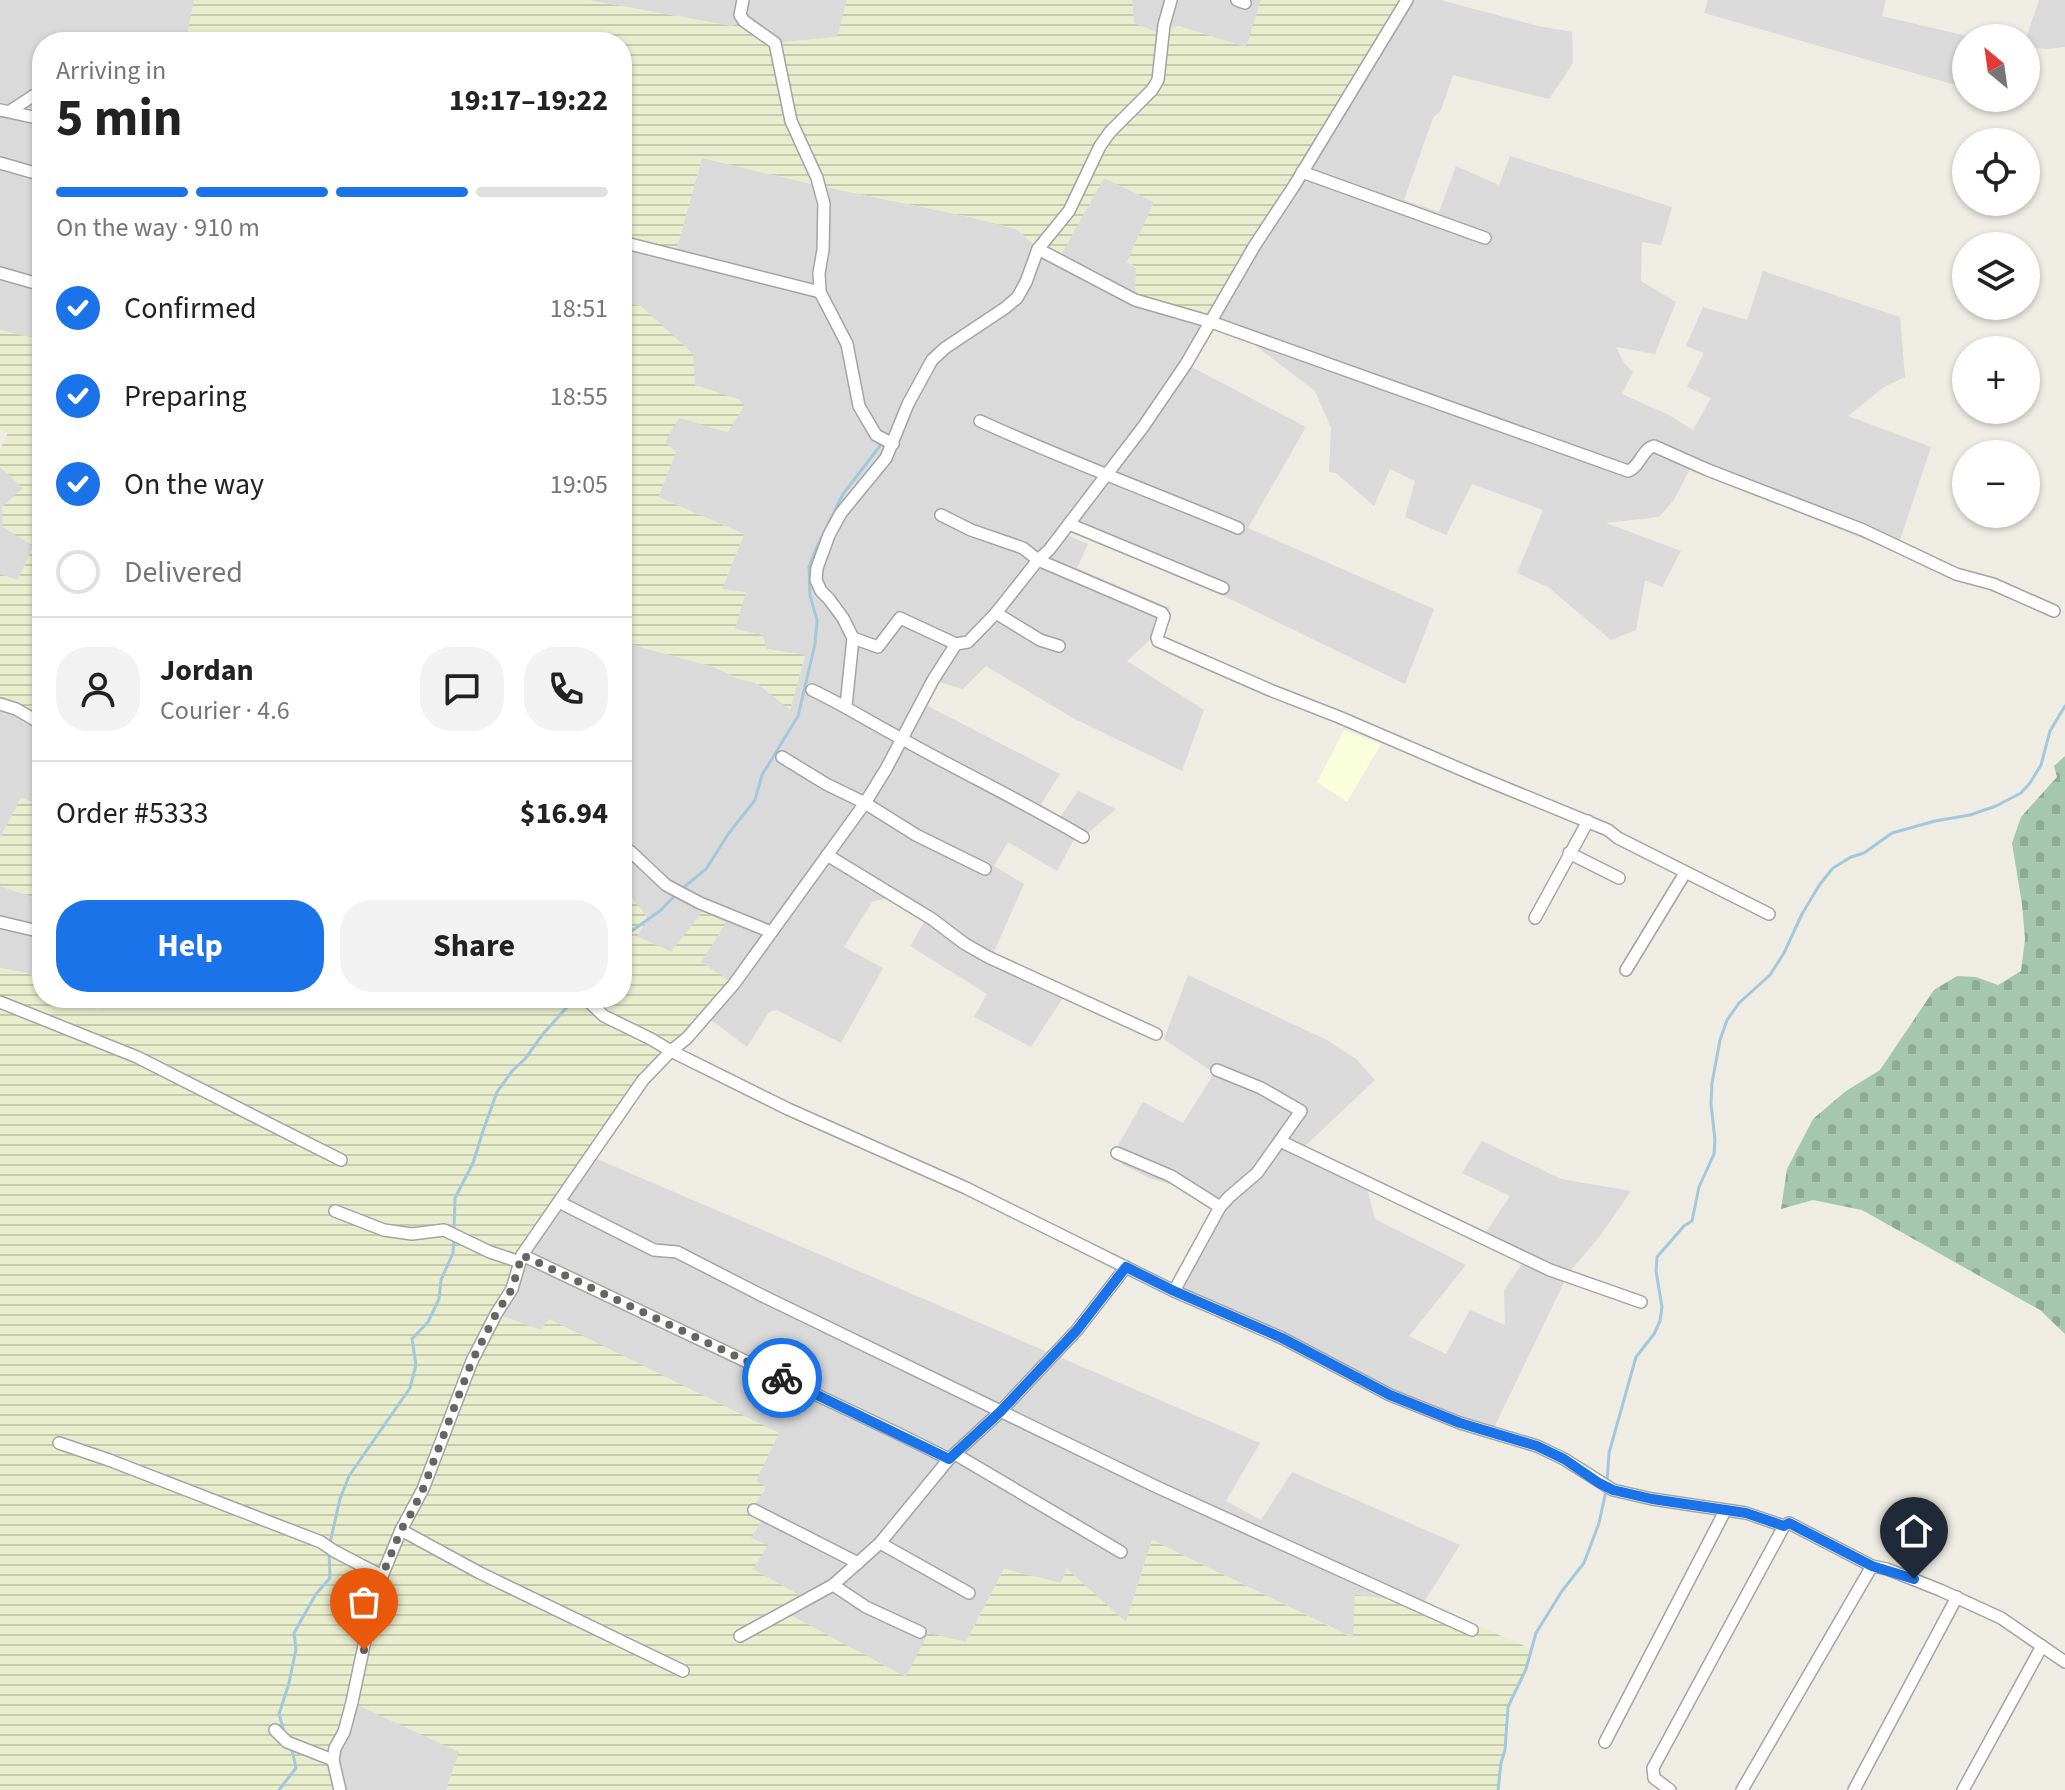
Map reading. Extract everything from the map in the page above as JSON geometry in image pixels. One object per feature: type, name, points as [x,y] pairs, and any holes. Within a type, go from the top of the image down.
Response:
[{"type":"street","points":[[743,0],[740,15],[744,21],[775,43],[791,121],[817,178],[824,204],[820,292],[847,344],[859,406],[876,435],[893,444]]},
{"type":"street","points":[[846,706],[853,638],[816,580],[829,535],[841,513],[886,458],[908,404],[932,360],[1017,298],[1038,249],[1069,211],[1100,146],[1152,90],[1158,80],[1164,25],[1171,0]]},
{"type":"street","points":[[853,638],[878,647],[900,618],[956,644],[968,642],[996,613],[1069,524],[1143,427],[1186,364],[1255,245],[1407,0]]},
{"type":"street","points":[[5,110],[32,96]]},
{"type":"street","points":[[5,110],[32,117]]},
{"type":"street","points":[[0,163],[32,172]]},
{"type":"street","points":[[1302,172],[1485,238]]},
{"type":"street","points":[[632,245],[820,292]]},
{"type":"street","points":[[1038,249],[1135,300],[1211,322],[1628,471],[1633,469],[1649,447],[1654,446],[1863,530],[1956,574],[1993,584],[2054,611]]},
{"type":"street","points":[[0,273],[32,282]]},
{"type":"street","points":[[980,421],[1238,528]]},
{"type":"street","points":[[941,515],[971,530],[1023,548],[1038,560],[1164,614],[1158,641],[1588,821],[1769,914]]},
{"type":"street","points":[[1069,524],[1223,588]]},
{"type":"street","points":[[996,613],[1040,640],[1059,646]]},
{"type":"street","points":[[340,1790],[333,1760],[335,1748],[344,1732],[382,1576],[401,1530],[423,1489],[472,1361],[512,1289],[521,1258],[643,1080],[707,1017],[734,984],[865,803],[956,644]]},
{"type":"street","points":[[812,690],[1083,837]]},
{"type":"street","points":[[0,704],[32,718]]},
{"type":"street","points":[[782,757],[916,835],[985,869]]},
{"type":"street","points":[[1535,918],[1588,821]]},
{"type":"street","points":[[632,853],[666,885],[700,903],[771,932]]},
{"type":"street","points":[[1569,853],[1619,878]]},
{"type":"street","points":[[827,855],[988,957],[1156,1034]]},
{"type":"street","points":[[1626,970],[1685,873]]},
{"type":"street","points":[[0,922],[32,930]]},
{"type":"street","points":[[0,1002],[137,1057],[341,1160]]},
{"type":"street","points":[[596,1008],[604,1016],[788,1109],[966,1188],[1174,1291],[1282,1338],[1390,1395],[1460,1423],[1537,1446],[1613,1490],[1746,1513],[1784,1526]]},
{"type":"street","points":[[1174,1291],[1220,1207],[1257,1173],[1300,1114],[1299,1110],[1261,1088],[1217,1070]]},
{"type":"street","points":[[1280,1141],[1550,1270],[1641,1302]]},
{"type":"street","points":[[1117,1153],[1171,1176],[1220,1207]]},
{"type":"street","points":[[559,1202],[654,1250],[677,1252],[1173,1495],[1472,1630]]},
{"type":"street","points":[[335,1211],[399,1233],[444,1230],[490,1252],[521,1258],[952,1457],[1121,1552]]},
{"type":"street","points":[[740,1636],[833,1585],[880,1543],[952,1457],[1000,1412],[1077,1330],[1126,1267]]},
{"type":"street","points":[[59,1443],[321,1542],[382,1576]]},
{"type":"street","points":[[754,1510],[858,1563]]},
{"type":"street","points":[[1605,1742],[1725,1511]]},
{"type":"street","points":[[1670,1790],[1654,1778],[1653,1768],[1784,1526],[1789,1523],[1872,1566],[1957,1597],[2001,1618],[2065,1662]]},
{"type":"street","points":[[401,1530],[480,1573],[683,1671]]},
{"type":"street","points":[[880,1543],[969,1593]]},
{"type":"street","points":[[1742,1790],[1872,1566]]},
{"type":"street","points":[[833,1585],[866,1607],[920,1632]]},
{"type":"street","points":[[1854,1790],[1957,1597]]},
{"type":"street","points":[[1963,1790],[2042,1646]]},
{"type":"street","points":[[275,1730],[291,1744],[333,1760]]},
{"type":"shaded area","points":[[0,0],[194,0],[188,32],[32,32],[32,338],[0,330]]},
{"type":"shaded area","points":[[194,0],[588,0],[731,26],[744,21],[775,43],[837,37],[847,0],[1132,0],[1134,23],[1156,32],[1179,26],[1246,47],[1261,0],[1407,0],[1211,322],[1135,300],[1136,267],[1127,262],[1154,202],[1104,178],[1062,253],[1038,248],[1016,229],[702,158],[676,251],[632,242],[632,32],[188,32]]},
{"type":"shaded area","points":[[588,0],[847,0],[838,37],[775,43],[744,21],[731,26]]},
{"type":"shaded area","points":[[1132,0],[1261,0],[1247,48],[1179,26],[1156,32],[1133,23]]},
{"type":"shaded area","points":[[1407,0],[1440,0],[1572,32],[1573,63],[1549,99],[1453,75],[1441,110],[1433,118],[1404,200],[1439,212],[1456,166],[1499,185],[1510,156],[1672,207],[1661,245],[1642,242],[1641,281],[1676,302],[1655,354],[1616,347],[1633,372],[1622,394],[1669,415],[1693,430],[1711,398],[1687,387],[1704,353],[1686,346],[1703,307],[1747,320],[1763,271],[1900,317],[1905,377],[1884,387],[1848,416],[1931,447],[1896,552],[1794,511],[1693,463],[1674,500],[1659,517],[1606,523],[1681,551],[1662,587],[1645,580],[1636,630],[1611,640],[1548,587],[1517,573],[1543,510],[1472,484],[1446,535],[1405,517],[1415,481],[1390,469],[1374,506],[1336,473],[1329,472],[1331,428],[1315,391],[1215,315]]},
{"type":"shaded area","points":[[1708,0],[1886,0],[1882,16],[1952,33],[1952,84],[1704,13]]},
{"type":"shaded area","points":[[2039,0],[2065,0],[2065,47],[2040,48],[2040,24],[2031,24]]},
{"type":"shaded area","points":[[702,158],[1016,229],[1038,248],[1103,177],[1154,202],[1127,262],[1211,322],[1186,364],[1306,427],[1248,528],[1434,609],[1405,684],[1226,597],[1093,537],[1089,539],[1069,524],[1062,533],[1088,544],[1077,568],[1170,608],[1156,634],[1127,661],[1204,710],[1182,771],[1073,718],[986,666],[963,689],[933,680],[922,703],[1060,774],[1040,806],[1061,816],[1078,791],[1116,809],[1087,834],[1078,832],[1057,871],[1008,842],[994,866],[1024,884],[993,954],[1066,993],[1031,1047],[974,1017],[987,994],[910,946],[925,921],[887,898],[872,902],[844,947],[883,968],[841,1043],[777,1010],[769,1012],[747,1047],[707,1017],[700,962],[703,911],[671,952],[636,936],[641,909],[632,898],[632,645],[714,667],[758,684],[790,709],[805,656],[767,649],[761,635],[734,629],[722,589],[744,534],[658,497],[676,452],[665,442],[679,417],[728,432],[740,400],[695,385],[641,306],[632,304],[632,242],[676,251]]},
{"type":"shaded area","points":[[632,304],[641,306],[693,354],[695,385],[740,400],[744,406],[728,432],[679,418],[665,442],[676,452],[658,497],[744,534],[722,589],[746,592],[735,629],[762,635],[767,649],[805,655],[790,710],[758,684],[714,667],[632,645]]},
{"type":"shaded area","points":[[0,330],[32,338],[32,545],[3,527],[2,507],[23,488],[0,467],[0,450],[8,433],[0,430]]},
{"type":"shaded area","points":[[0,467],[23,488],[32,547],[18,581],[0,574]]},
{"type":"shaded area","points":[[32,548],[32,719],[0,704],[0,574],[18,580]]},
{"type":"shaded area","points":[[0,704],[32,719],[32,802],[21,798],[0,838]]},
{"type":"shaded area","points":[[1344,730],[1381,744],[1347,802],[1317,782]]},
{"type":"shaded area","points":[[21,798],[32,802],[32,897],[0,886],[0,838]]},
{"type":"shaded area","points":[[0,886],[32,897],[32,976],[0,968]]},
{"type":"shaded area","points":[[632,898],[648,920],[637,936],[671,952],[703,911],[726,923],[701,962],[734,984],[671,1051],[522,1255],[496,1314],[541,1330],[549,1319],[779,1433],[756,1481],[766,1487],[754,1507],[766,1514],[751,1538],[768,1545],[753,1569],[799,1595],[785,1612],[906,1677],[928,1633],[966,1642],[1004,1569],[1061,1583],[1067,1569],[1126,1622],[1152,1540],[1353,1638],[1355,1595],[1424,1602],[1531,1649],[1526,1669],[1508,1707],[1498,1790],[446,1790],[459,1752],[353,1703],[335,1748],[340,1790],[0,1790],[0,968],[32,976],[32,1008],[632,1008]]},
{"type":"shaded area","points":[[1188,975],[1327,1040],[1356,1059],[1375,1080],[1304,1147],[1365,1181],[1375,1219],[1466,1265],[1409,1336],[1446,1354],[1470,1310],[1505,1325],[1504,1290],[1529,1254],[1478,1244],[1510,1196],[1462,1173],[1482,1141],[1561,1179],[1631,1191],[1600,1236],[1568,1274],[1492,1432],[1460,1423],[1174,1291],[1221,1199],[1149,1178],[1122,1164],[1116,1149],[1143,1102],[1183,1123],[1214,1073],[1164,1039]]},
{"type":"shaded area","points":[[264,1069],[590,1156],[1260,1443],[1226,1501],[1261,1520],[1292,1472],[1460,1545],[1424,1602],[1354,1638],[1152,1540],[1126,1622],[1067,1570],[1061,1583],[1004,1569],[966,1642],[907,1678],[784,1612],[799,1595],[753,1569],[750,1538],[755,1481],[778,1433],[541,1330],[496,1314]]},
{"type":"shaded area","points":[[353,1702],[460,1752],[446,1790],[288,1790]]},
{"type":"green space","points":[[2065,756],[2065,1334],[2040,1310],[1862,1210],[1813,1200],[1781,1209],[1787,1169],[1813,1119],[1846,1091],[1880,1070],[1934,990],[1957,976],[1976,977],[1998,985],[2021,971],[2025,939],[2012,843],[2021,817],[2057,777],[2054,766]]},
{"type":"waterway","points":[[1024,272],[1031,253]]},
{"type":"waterway","points":[[683,888],[706,869],[755,800],[762,775],[798,716],[815,644],[817,620],[810,596],[809,567],[843,494],[883,442]]},
{"type":"waterway","points":[[1607,1483],[1609,1453],[1636,1357],[1660,1321],[1662,1307],[1657,1257],[1692,1221],[1699,1187],[1714,1154],[1712,1083],[1727,1020],[1739,1003],[1770,975],[1802,914],[1833,868],[1864,853],[1892,833],[1970,815],[2021,793],[2041,765],[2050,731],[2065,706]]},
{"type":"waterway","points":[[632,931],[661,910],[677,893]]},
{"type":"waterway","points":[[454,1229],[455,1198],[473,1163],[497,1092],[566,1008]]},
{"type":"waterway","points":[[330,1543],[349,1476],[410,1388],[416,1365],[412,1339],[428,1322],[439,1299],[441,1280],[453,1253],[454,1237]]},
{"type":"waterway","points":[[1498,1790],[1508,1707],[1526,1669],[1536,1633],[1584,1563],[1599,1523],[1606,1491]]},
{"type":"waterway","points":[[284,1732],[279,1714],[296,1649],[294,1633],[316,1594],[330,1578],[329,1550]]},
{"type":"waterway","points":[[279,1790],[296,1768],[292,1750]]},
{"type":"way so far","points":[[364,1650],[382,1576],[401,1530],[423,1489],[472,1361],[512,1289],[522,1255],[782,1378]]},
{"type":"route","points":[[782,1378],[949,1459],[1000,1412],[1077,1330],[1126,1267],[1282,1338],[1390,1395],[1460,1423],[1537,1446],[1613,1490],[1746,1513],[1784,1526],[1789,1523],[1872,1566],[1914,1579]]}]
